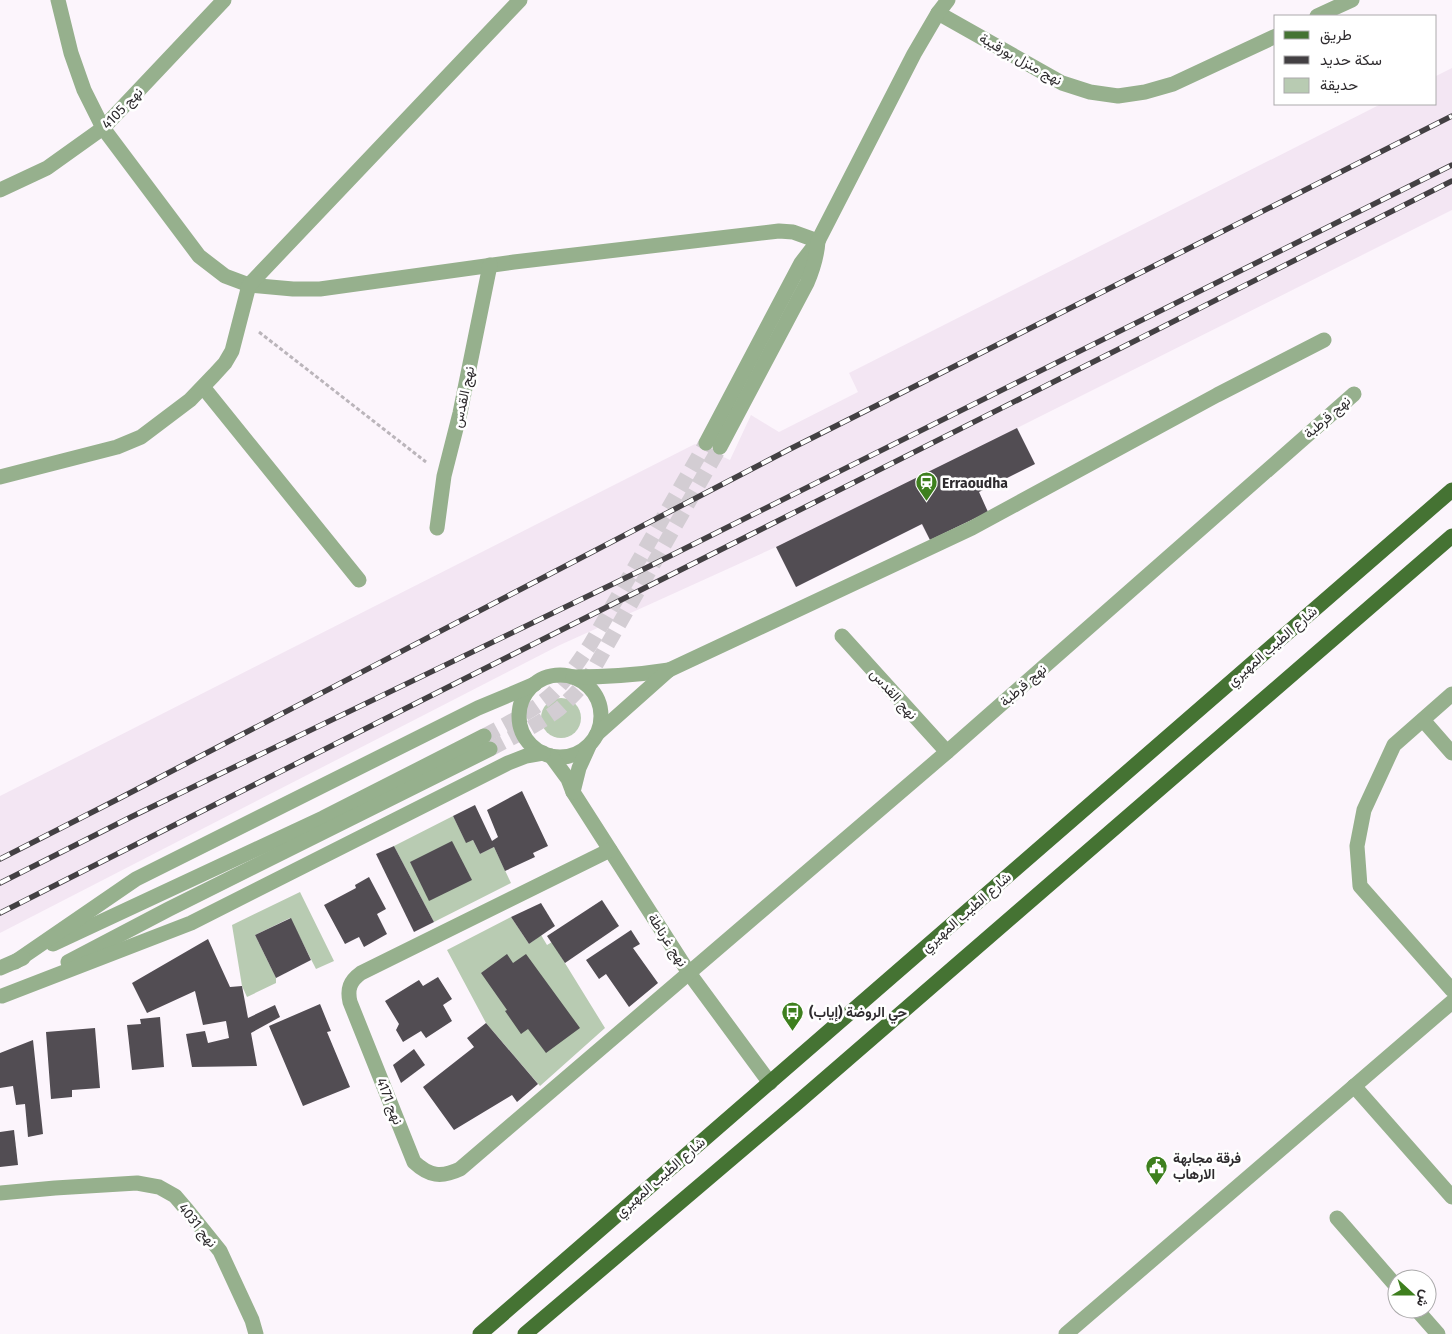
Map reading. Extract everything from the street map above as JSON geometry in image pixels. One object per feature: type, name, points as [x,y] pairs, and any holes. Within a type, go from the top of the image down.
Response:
[{"type":"main road","name":"شارع الطيب المهيري","points":[[480,1334],[1452,490]]},
{"type":"main road","points":[[525,1334],[812,1090],[1452,536]]},
{"type":"street","points":[[58,0],[71,53],[84,90],[104,128],[199,256],[224,276],[249,285],[293,290],[320,289],[490,265],[779,231],[794,232],[818,241]]},
{"type":"street","name":"نهج 4105","points":[[0,190],[46,168],[104,128],[224,0]]},
{"type":"street","points":[[0,477],[130,442],[141,437],[190,400],[225,363],[232,351],[249,285],[520,0]]},
{"type":"street","points":[[713,445],[807,283],[814,267],[818,241],[914,54],[938,13],[948,0]]},
{"type":"street","points":[[1320,15],[1352,0]]},
{"type":"street","name":"نهج منزل بورقيبة","points":[[938,13],[1062,83],[1090,92],[1118,96],[1145,92],[1173,84],[1274,37]]},
{"type":"street","name":"نهج القدس","points":[[437,528],[444,476],[460,413],[490,265]]},
{"type":"street","points":[[15,962],[136,879],[478,708],[547,677],[560,675],[605,677],[669,670],[972,528],[1208,400],[1324,340]]},
{"type":"street","points":[[203,387],[359,580]]},
{"type":"street","name":"نهج قرطبة","points":[[689,973],[947,752],[1354,394]]},
{"type":"street","name":"نهج القدس","points":[[842,636],[947,752]]},
{"type":"street","points":[[1,997],[191,923],[508,763],[526,756],[547,755],[564,757],[578,753],[669,670]]},
{"type":"street","points":[[573,677],[585,683],[595,694],[600,706],[601,720],[579,768],[573,792]]},
{"type":"street","points":[[535,684],[526,693],[521,705],[519,718],[522,731],[529,742],[547,755]]},
{"type":"street","points":[[1452,694],[1394,745],[1364,810],[1356,846],[1360,886],[1452,990]]},
{"type":"street","points":[[1423,720],[1452,753]]},
{"type":"street","points":[[0,968],[487,743],[1,997]]},
{"type":"street","name":"نهج غرناطة","points":[[547,755],[568,779],[573,792],[689,973],[770,1083]]},
{"type":"street","name":"نهج 4171","points":[[610,850],[354,978],[348,994],[350,1002],[414,1162],[422,1170],[431,1174],[449,1174],[460,1170],[689,973]]},
{"type":"street","points":[[1066,1334],[1452,1002]]},
{"type":"street","points":[[1354,1086],[1452,1197]]},
{"type":"street","name":"نهج 4031","points":[[0,1193],[137,1183],[159,1188],[174,1196],[220,1251],[252,1320],[256,1334]]},
{"type":"street","points":[[1337,1218],[1387,1276]]},
{"type":"street","points":[[1425,1319],[1438,1334]]},
{"type":"path","points":[[241,318],[444,476]]},
{"type":"shaded area","points":[[1452,68],[1452,210],[1017,428],[1035,464],[979,492],[988,512],[930,540],[921,524],[796,587],[776,547],[560,645],[0,933],[0,796],[695,444],[730,460],[751,415],[779,432],[858,392],[849,373],[1379,105],[1437,105],[1437,76]]},
{"type":"green space","points":[[565,698],[572,701],[578,707],[581,718],[580,726],[572,735],[565,738],[557,738],[550,735],[542,726],[541,714],[544,707],[553,699]]},
{"type":"green space","points":[[453,816],[466,842],[473,840],[480,854],[494,847],[511,883],[434,922],[394,846]]},
{"type":"green space","points":[[300,892],[334,961],[316,969],[290,918],[255,935],[276,978],[276,983],[247,997],[242,986],[232,925]]},
{"type":"green space","points":[[511,917],[529,944],[541,935],[547,945],[552,942],[605,1028],[540,1086],[486,1023],[447,950]]},
{"type":"building","name":"Erraoudha","points":[[1017,428],[1035,464],[979,492],[988,512],[930,540],[922,524],[796,587],[776,547]]},
{"type":"building","points":[[522,791],[548,846],[533,853],[535,857],[505,871],[494,847],[480,854],[473,840],[466,843],[453,816],[475,805],[492,841],[498,837],[487,810]]},
{"type":"building","points":[[452,841],[472,880],[429,901],[410,862]]},
{"type":"building","points":[[394,846],[434,922],[414,932],[376,854]]},
{"type":"building","points":[[369,877],[386,909],[377,914],[387,934],[364,947],[359,937],[345,944],[324,905],[356,888],[355,885]]},
{"type":"building","points":[[602,900],[619,926],[565,963],[547,936]]},
{"type":"building","points":[[541,903],[555,926],[529,944],[511,917]]},
{"type":"building","points":[[291,918],[311,960],[276,978],[255,935]]},
{"type":"building","points":[[631,930],[640,944],[633,948],[658,983],[629,1007],[606,974],[599,979],[586,960]]},
{"type":"building","points":[[208,939],[230,987],[242,986],[248,1018],[275,1005],[280,1017],[251,1033],[257,1066],[192,1067],[186,1034],[205,1031],[208,1043],[229,1038],[226,1021],[203,1025],[195,991],[147,1013],[132,983]]},
{"type":"building","points":[[507,954],[513,963],[526,954],[580,1028],[546,1053],[528,1029],[521,1034],[481,973]]},
{"type":"building","points":[[438,977],[452,999],[443,1005],[452,1021],[426,1038],[421,1031],[403,1042],[396,1030],[399,1024],[385,1001],[419,980],[423,986]]},
{"type":"building","points":[[320,1004],[331,1031],[327,1032],[350,1087],[303,1106],[269,1026]]},
{"type":"building","points":[[160,1017],[164,1067],[132,1070],[127,1025],[141,1024],[140,1019]]},
{"type":"building","points":[[486,1023],[538,1084],[517,1102],[512,1095],[454,1130],[423,1087],[474,1047],[467,1038]]},
{"type":"building","points":[[95,1028],[100,1088],[72,1090],[72,1097],[51,1099],[46,1032]]},
{"type":"building","points":[[33,1040],[43,1134],[28,1137],[25,1104],[16,1105],[13,1086],[0,1088],[0,1053]]},
{"type":"building","points":[[414,1049],[425,1065],[401,1083],[393,1065]]},
{"type":"building","points":[[14,1130],[18,1165],[0,1167],[0,1132]]},
{"type":"tunnel","points":[[484,736],[538,705],[554,692],[569,675],[590,645],[706,443]]},
{"type":"tunnel","points":[[490,749],[551,715],[575,694],[589,677],[720,447]]},
{"type":"railway","points":[[0,859],[790,449],[1452,116]]},
{"type":"railway","points":[[0,883],[131,817],[648,567],[1452,165]]},
{"type":"railway","points":[[0,913],[1452,181]]},
{"type":"place","name":"Erraoudha","points":[[926,502]]},
{"type":"place","name":"حي الروضة (إياب)","points":[[793,1031]]},
{"type":"place","name":"فرقة مجابهة الارهاب","points":[[1157,1185]]}]
